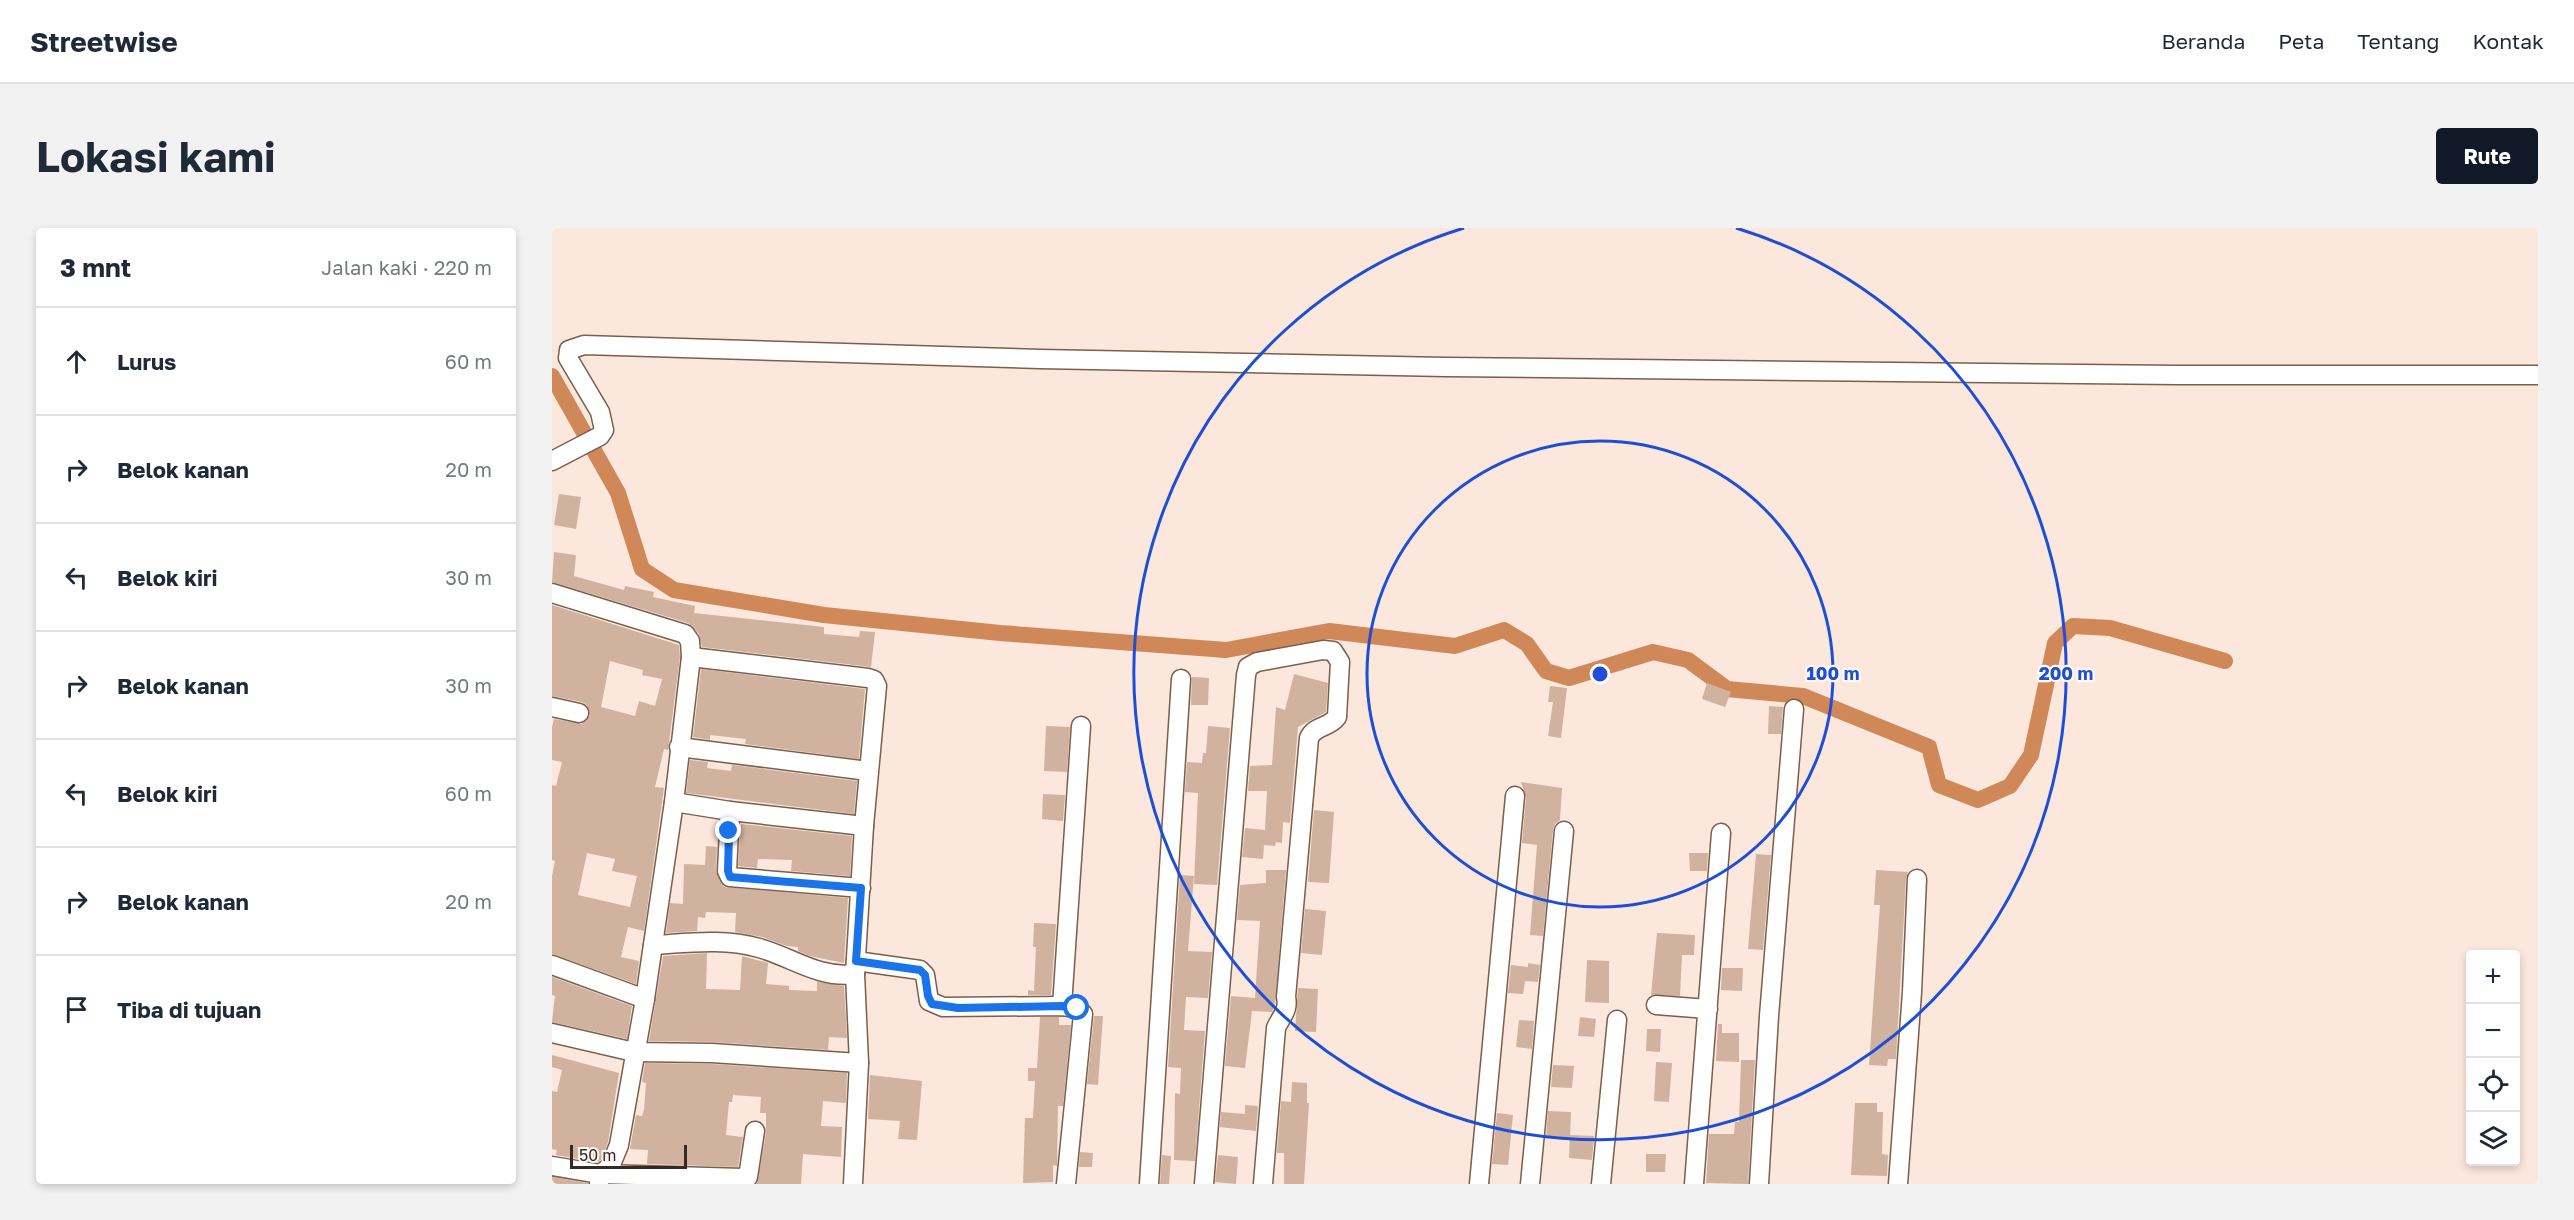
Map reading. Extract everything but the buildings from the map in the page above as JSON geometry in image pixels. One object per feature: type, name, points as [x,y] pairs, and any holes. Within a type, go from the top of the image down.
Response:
[{"type":"street","points":[[552,461],[600,436],[604,423],[568,358],[569,350],[573,347],[595,345],[1040,359],[1434,367],[2155,375],[2538,375]]},
{"type":"street","points":[[552,593],[685,634],[690,641],[691,657],[674,802],[645,999],[619,1145],[610,1167],[599,1179]]},
{"type":"street","points":[[1204,1184],[1246,675],[1248,667],[1257,662],[1323,650],[1334,651],[1340,662],[1337,717],[1332,723],[1316,728],[1309,738],[1287,1004],[1286,1013],[1276,1028],[1263,1184]]},
{"type":"street","points":[[691,657],[874,680],[877,686],[868,771],[856,968],[859,1063],[853,1184]]},
{"type":"street","points":[[1149,1184],[1181,679]]},
{"type":"street","points":[[552,707],[579,713]]},
{"type":"street","points":[[1759,1184],[1769,1016],[1794,709]]},
{"type":"street","points":[[1062,1006],[1081,726]]},
{"type":"street","points":[[679,747],[868,771]]},
{"type":"street","points":[[1479,1184],[1515,796]]},
{"type":"street","points":[[674,802],[730,811],[864,826]]},
{"type":"street","points":[[730,811],[728,871],[730,877],[861,888]]},
{"type":"street","points":[[1530,1184],[1564,831]]},
{"type":"street","points":[[1694,1184],[1721,833]]},
{"type":"street","points":[[1898,1184],[1912,992],[1917,879]]},
{"type":"street","points":[[653,945],[719,942],[759,948],[820,973],[841,976],[856,968],[920,970],[925,975],[929,1001],[943,1007],[1062,1006],[1077,1008],[1083,1014],[1084,1021],[1066,1184]]},
{"type":"street","points":[[552,965],[645,999]]},
{"type":"street","points":[[1656,1005],[1708,1009]]},
{"type":"street","points":[[1601,1184],[1617,1020]]},
{"type":"street","points":[[552,1033],[634,1052],[712,1053],[859,1063]]},
{"type":"street","points":[[552,1166],[599,1179],[744,1178],[748,1177],[751,1171],[755,1131]]},
{"type":"waterway","points":[[552,376],[618,493],[642,569],[674,590],[824,615],[1000,633],[1226,650],[1329,631],[1455,646],[1504,630],[1527,644],[1546,671],[1569,678],[1653,652],[1688,660],[1727,689],[1803,696],[1929,747],[1939,785],[1978,800],[2010,786],[2031,755],[2055,643],[2073,626],[2110,628],[2225,661]]},
{"type":"route","points":[[729,831],[728,871],[730,877],[861,888],[856,961],[885,967],[920,970],[925,975],[929,1001],[932,1004],[958,1008],[1062,1006],[1077,1008]]}]
